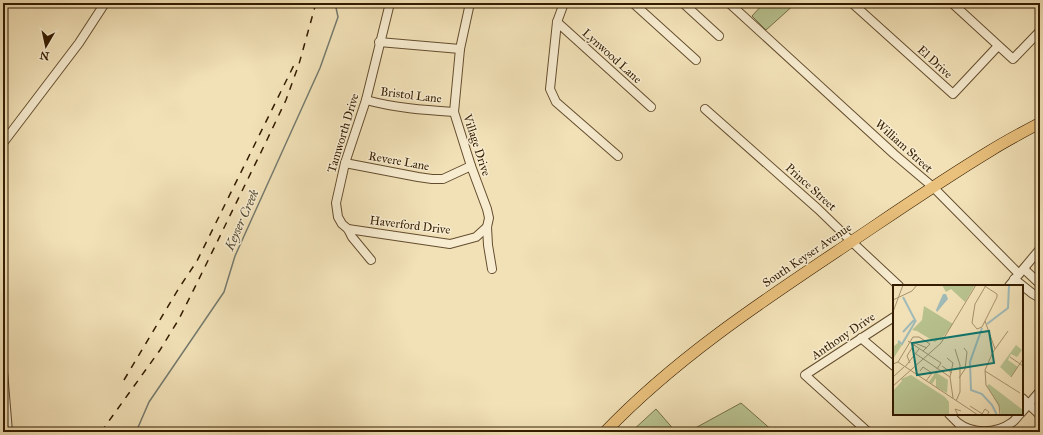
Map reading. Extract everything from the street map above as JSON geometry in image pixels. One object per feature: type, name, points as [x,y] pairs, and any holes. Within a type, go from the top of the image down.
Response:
[{"type":"main road","name":"South Keyser Avenue","points":[[605,432],[624,412],[659,381],[696,350],[757,304],[933,187],[991,150],[1040,123]]},
{"type":"street","points":[[3,143],[79,43],[105,3]]},
{"type":"street","name":"Tamworth Drive","points":[[371,260],[352,237],[348,229],[342,224],[338,217],[336,203],[345,163],[366,100],[379,42],[390,3]]},
{"type":"street","name":"Village Drive","points":[[470,3],[460,49],[454,112],[471,166],[490,218],[487,226],[488,245],[492,269]]},
{"type":"street","points":[[564,3],[558,22],[550,89],[556,102],[618,156]]},
{"type":"street","points":[[633,3],[696,60]]},
{"type":"street","points":[[683,3],[719,36]]},
{"type":"street","name":"William Street","points":[[729,3],[894,154],[933,187],[1019,274]]},
{"type":"street","name":"El Drive","points":[[852,3],[953,94],[998,46]]},
{"type":"street","points":[[952,3],[1013,59],[1040,31]]},
{"type":"street","name":"Lynwood Lane","points":[[558,22],[651,107]]},
{"type":"street","points":[[379,42],[460,49]]},
{"type":"street","name":"Bristol Lane","points":[[366,100],[391,106],[454,112]]},
{"type":"street","name":"Prince Street","points":[[705,109],[813,204],[851,242],[898,285]]},
{"type":"street","name":"Revere Lane","points":[[345,163],[432,179],[443,178],[471,166]]},
{"type":"street","name":"Haverford Drive","points":[[348,229],[450,244],[476,237],[487,226]]},
{"type":"street","points":[[1010,285],[1040,248]]},
{"type":"street","points":[[1019,274],[1040,284]]},
{"type":"street","points":[[1019,274],[1033,294],[1040,298]]},
{"type":"street","name":"Anthony Drive","points":[[868,432],[806,376],[893,318]]},
{"type":"street","points":[[861,338],[893,365]]},
{"type":"street","points":[[3,371],[8,432]]},
{"type":"street","points":[[1023,411],[1040,391]]},
{"type":"street","points":[[1023,399],[1040,414]]},
{"type":"street","points":[[950,415],[959,424],[969,429],[980,431],[1001,428],[1012,423],[1019,415]]},
{"type":"green space","points":[[764,3],[796,3],[766,30],[752,16]]},
{"type":"green space","points":[[741,403],[774,432],[688,432]]},
{"type":"green space","points":[[656,409],[676,432],[631,432]]},
{"type":"waterway","name":"Keyser Creek","points":[[136,432],[149,402],[224,292],[235,256],[320,68],[338,17],[335,3]]},
{"type":"railway","points":[[101,432],[160,350],[179,319],[286,100],[299,64],[316,3]]},
{"type":"railway","points":[[124,380],[179,288],[197,261],[296,61]]}]
